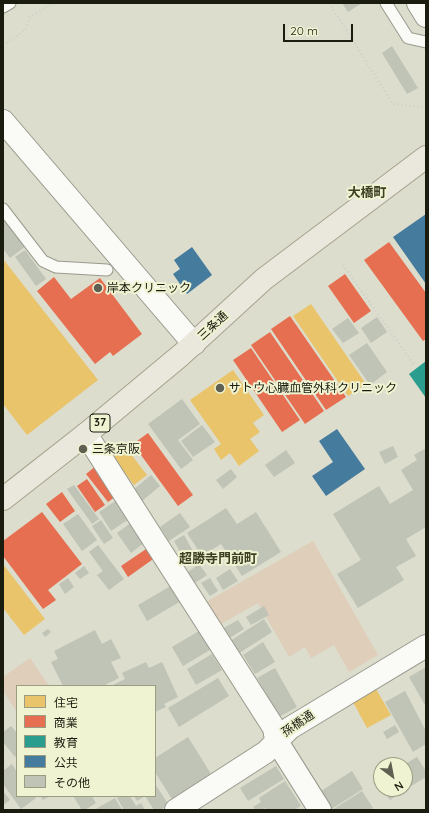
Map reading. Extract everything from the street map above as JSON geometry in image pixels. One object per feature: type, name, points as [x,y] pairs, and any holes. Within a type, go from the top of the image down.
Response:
[{"type":"main road","name":"三条通","points":[[3,499],[86,434],[194,344],[264,280],[426,156]]},
{"type":"street","points":[[418,3],[426,16]]},
{"type":"street","points":[[3,121],[194,344]]},
{"type":"street","points":[[86,434],[274,728],[276,740],[320,810]]},
{"type":"street","name":"孫橋通","points":[[176,810],[266,752],[276,740],[290,728],[426,646]]},
{"type":"lane","points":[[3,7],[10,3]]},
{"type":"lane","points":[[386,3],[408,38],[426,42]]},
{"type":"lane","points":[[4,212],[43,261],[56,267],[107,270]]},
{"type":"path","points":[[3,45],[25,31],[30,17],[52,3]]},
{"type":"path","points":[[329,3],[394,104],[426,108]]},
{"type":"path","points":[[342,265],[414,365]]},
{"type":"shaded area","points":[[313,541],[378,655],[349,672],[334,645],[311,658],[305,647],[289,657],[258,603],[219,625],[206,602]]},
{"type":"shaded area","points":[[30,658],[48,685],[16,685],[16,710],[3,691],[3,677]]},
{"type":"building: 住宅","points":[[3,259],[98,380],[27,435],[3,404]]},
{"type":"building: 住宅","points":[[311,304],[366,384],[348,396],[293,316]]},
{"type":"building: 住宅","points":[[233,370],[264,415],[253,423],[260,432],[250,439],[259,451],[239,466],[230,453],[221,460],[214,449],[221,444],[190,400]]},
{"type":"building: 住宅","points":[[124,445],[147,475],[134,485],[110,454]]},
{"type":"building: 住宅","points":[[3,564],[45,619],[24,635],[3,608]]},
{"type":"building: 住宅","points":[[376,689],[391,715],[367,728],[353,702]]},
{"type":"building: 商業","points":[[389,242],[426,293],[426,339],[423,341],[364,260]]},
{"type":"building: 商業","points":[[345,274],[371,311],[354,323],[328,286]]},
{"type":"building: 商業","points":[[54,277],[71,299],[100,278],[142,334],[113,356],[110,352],[95,364],[37,291]]},
{"type":"building: 商業","points":[[290,316],[346,397],[326,410],[271,329]]},
{"type":"building: 商業","points":[[270,332],[324,411],[305,424],[251,345]]},
{"type":"building: 商業","points":[[251,348],[300,420],[282,432],[233,360]]},
{"type":"building: 商業","points":[[148,433],[193,495],[178,506],[133,444]]},
{"type":"building: 商業","points":[[97,465],[119,494],[108,502],[86,474]]},
{"type":"building: 商業","points":[[87,479],[105,505],[95,512],[77,486]]},
{"type":"building: 商業","points":[[62,492],[75,511],[60,522],[46,504]]},
{"type":"building: 商業","points":[[42,512],[82,564],[48,590],[56,600],[43,609],[3,556],[3,541]]},
{"type":"building: 商業","points":[[149,547],[156,557],[128,577],[121,566]]},
{"type":"building: 教育","points":[[426,361],[426,398],[409,374]]},
{"type":"building: 公共","points":[[426,214],[426,284],[393,237]]},
{"type":"building: 公共","points":[[192,247],[212,275],[187,294],[173,274],[180,269],[174,260]]},
{"type":"building: 公共","points":[[337,429],[365,469],[326,496],[312,476],[333,462],[319,441]]},
{"type":"building: その他","points":[[342,3],[362,3],[348,12]]},
{"type":"building: その他","points":[[392,46],[418,88],[407,94],[382,53]]},
{"type":"building: その他","points":[[6,219],[26,246],[10,258],[3,249],[3,221]]},
{"type":"building: その他","points":[[25,250],[46,279],[36,286],[15,257]]},
{"type":"building: その他","points":[[377,317],[387,332],[371,343],[361,328]]},
{"type":"building: その他","points":[[348,318],[359,333],[343,343],[332,329]]},
{"type":"building: その他","points":[[367,343],[387,372],[370,385],[349,355]]},
{"type":"building: その他","points":[[182,399],[200,424],[178,440],[193,460],[181,469],[148,424]]},
{"type":"building: その他","points":[[202,425],[215,442],[193,457],[181,441]]},
{"type":"building: その他","points":[[393,446],[398,457],[385,464],[379,452]]},
{"type":"building: その他","points":[[426,448],[426,527],[406,539],[416,556],[396,567],[404,580],[358,608],[337,574],[361,560],[333,514],[379,486],[390,504],[413,490],[401,470],[417,460],[414,455]]},
{"type":"building: その他","points":[[286,450],[295,463],[274,477],[265,465]]},
{"type":"building: その他","points":[[231,469],[237,477],[223,489],[216,480]]},
{"type":"building: その他","points":[[151,475],[160,486],[142,501],[133,490]]},
{"type":"building: その他","points":[[74,485],[99,519],[92,524],[67,489]]},
{"type":"building: その他","points":[[120,498],[132,517],[111,531],[99,512]]},
{"type":"building: その他","points":[[226,508],[237,524],[256,512],[281,552],[242,576],[221,544],[202,556],[187,533]]},
{"type":"building: その他","points":[[180,513],[190,527],[169,541],[160,527]]},
{"type":"building: その他","points":[[78,514],[97,540],[82,551],[63,524]]},
{"type":"building: その他","points":[[101,520],[113,538],[104,544],[92,526]]},
{"type":"building: その他","points":[[135,520],[149,539],[131,553],[117,533]]},
{"type":"building: その他","points":[[184,535],[198,560],[188,566],[174,541]]},
{"type":"building: その他","points":[[98,545],[124,579],[109,590],[97,575],[103,571],[89,552]]},
{"type":"building: その他","points":[[199,564],[207,575],[195,583],[188,572]]},
{"type":"building: その他","points":[[84,566],[89,573],[80,579],[75,573]]},
{"type":"building: その他","points":[[230,569],[238,581],[223,590],[216,578]]},
{"type":"building: その他","points":[[68,578],[74,587],[65,594],[59,584]]},
{"type":"building: その他","points":[[210,578],[218,591],[210,596],[201,583]]},
{"type":"building: その他","points":[[174,584],[183,600],[147,621],[138,605]]},
{"type":"building: その他","points":[[264,606],[269,615],[251,625],[246,617]]},
{"type":"building: その他","points":[[264,619],[272,632],[238,654],[230,641]]},
{"type":"building: その他","points":[[238,620],[244,629],[228,639],[222,629]]},
{"type":"building: その他","points":[[204,628],[215,647],[183,666],[172,647]]},
{"type":"building: その他","points":[[48,629],[51,632],[45,637],[42,633]]},
{"type":"building: その他","points":[[95,630],[102,644],[111,639],[121,658],[111,662],[119,678],[105,685],[62,685],[51,662],[58,659],[54,651]]},
{"type":"building: その他","points":[[263,642],[275,662],[255,674],[243,655]]},
{"type":"building: その他","points":[[212,654],[222,670],[196,685],[187,669]]},
{"type":"building: その他","points":[[146,662],[149,668],[162,662],[178,697],[164,704],[166,707],[156,712],[156,685],[113,685],[125,679],[122,673]]},
{"type":"building: その他","points":[[426,667],[426,707],[409,677]]},
{"type":"building: その他","points":[[275,668],[297,707],[279,717],[257,678]]},
{"type":"building: その他","points":[[218,678],[229,696],[179,727],[168,708]]},
{"type":"building: その他","points":[[405,691],[426,731],[426,744],[413,752],[385,702]]},
{"type":"building: その他","points":[[395,725],[399,732],[387,739],[383,732]]},
{"type":"building: その他","points":[[11,726],[16,732],[15,757],[3,742],[3,732]]},
{"type":"building: その他","points":[[188,737],[211,774],[202,780],[203,782],[173,801],[156,774],[156,757]]},
{"type":"building: その他","points":[[417,757],[426,771],[426,777],[413,785],[413,759]]},
{"type":"building: その他","points":[[12,764],[16,770],[16,797],[36,798],[21,809],[3,784],[3,771]]},
{"type":"building: その他","points":[[276,766],[284,779],[248,801],[240,788]]},
{"type":"building: その他","points":[[352,771],[363,789],[330,810],[318,793]]},
{"type":"building: その他","points":[[285,781],[301,806],[294,810],[266,810],[265,808],[256,810],[253,807],[261,802],[259,798]]},
{"type":"building: その他","points":[[156,786],[169,805],[160,810],[154,810],[146,797],[156,797]]},
{"type":"building: その他","points":[[3,791],[10,800],[3,805]]},
{"type":"building: その他","points":[[362,791],[373,808],[371,810],[332,810]]},
{"type":"building: その他","points":[[41,797],[48,797],[43,800]]},
{"type":"building: その他","points":[[74,797],[93,797],[96,803],[85,810],[82,810]]},
{"type":"building: その他","points":[[131,797],[136,806],[141,803],[145,810],[124,810],[117,798]]},
{"type":"building: その他","points":[[135,797],[143,797],[137,801]]},
{"type":"building: その他","points":[[388,797],[394,797],[390,800]]},
{"type":"building: その他","points":[[115,798],[122,810],[94,810]]},
{"type":"place","name":"岸本クリニック","points":[[98,288]]},
{"type":"place","name":"サトウ心臓血管外科クリニック","points":[[220,388]]},
{"type":"place","name":"三条京阪","points":[[83,449]]},
{"type":"district","name":"大橋町","points":[[367,193]]},
{"type":"district","name":"超勝寺門前町","points":[[218,559]]}]
